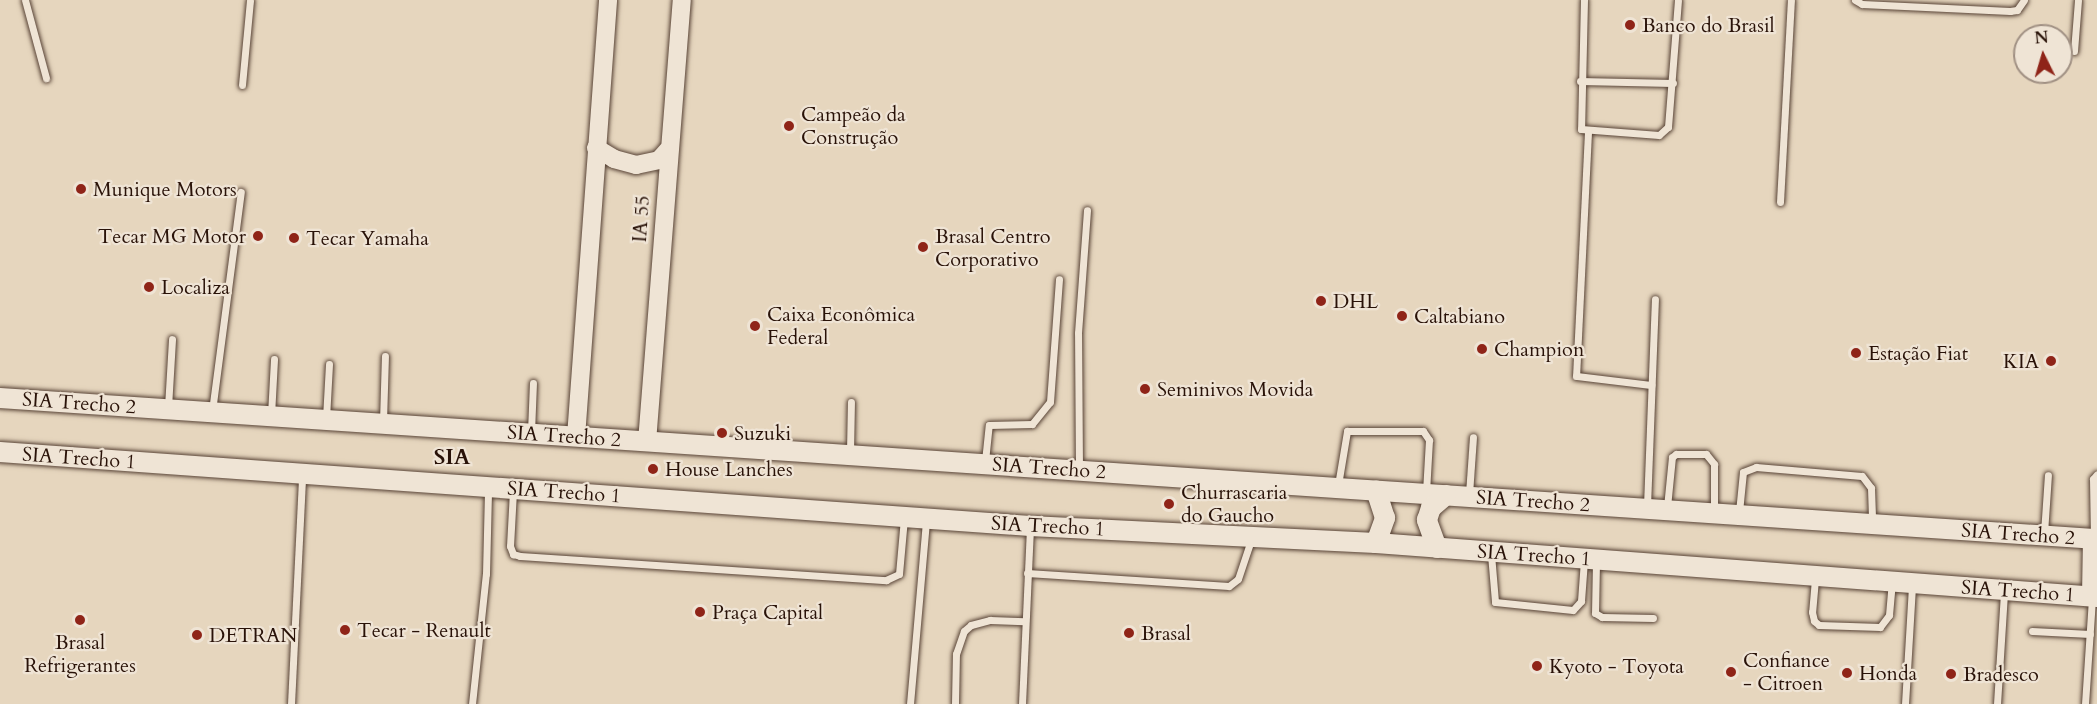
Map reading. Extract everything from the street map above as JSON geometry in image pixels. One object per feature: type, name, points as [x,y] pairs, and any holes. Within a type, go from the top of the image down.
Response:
[{"type":"main road","name":"SIA Trecho 2","points":[[0,398],[2095,539]]},
{"type":"main road","name":"SIA Trecho 1","points":[[0,453],[1030,526],[1376,543],[2094,596]]},
{"type":"main road","points":[[1376,490],[1385,518],[1376,543]]},
{"type":"main road","points":[[1436,494],[1426,520],[1437,548]]},
{"type":"main road","points":[[2094,596],[2095,539]]},
{"type":"street","points":[[576,437],[608,0]]},
{"type":"street","name":"IA 55","points":[[647,442],[668,150],[682,0]]},
{"type":"street","points":[[596,148],[614,159],[636,165],[659,160],[668,150]]},
{"type":"street","points":[[0,453],[0,461]]},
{"type":"lane","points":[[25,0],[46,78]]},
{"type":"lane","points":[[242,85],[250,0]]},
{"type":"lane","points":[[1584,0],[1579,123],[1588,132],[1665,132],[1673,83],[1678,0]]},
{"type":"lane","points":[[1780,202],[1791,0]]},
{"type":"lane","points":[[1855,0],[1862,4],[2010,11],[2017,10],[2024,0]]},
{"type":"lane","points":[[2074,51],[2078,0]]},
{"type":"lane","points":[[1580,81],[1673,83]]},
{"type":"lane","points":[[1588,132],[1576,376],[1651,385]]},
{"type":"lane","points":[[212,413],[241,192]]},
{"type":"lane","points":[[1078,470],[1078,333],[1087,210]]},
{"type":"lane","points":[[985,464],[989,425],[1032,424],[1050,402],[1059,279]]},
{"type":"lane","points":[[1655,299],[1651,385],[1657,509]]},
{"type":"lane","points":[[168,410],[172,339]]},
{"type":"lane","points":[[383,425],[385,356]]},
{"type":"lane","points":[[271,417],[274,359]]},
{"type":"lane","points":[[326,421],[329,364]]},
{"type":"lane","points":[[531,434],[533,383]]},
{"type":"lane","points":[[850,455],[851,402]]},
{"type":"lane","points":[[1338,488],[1347,431],[1423,432],[1429,440],[1436,494]]},
{"type":"lane","points":[[1469,497],[1473,437]]},
{"type":"lane","points":[[1657,509],[1672,457],[1676,453],[1706,454],[1714,464],[1714,513]]},
{"type":"lane","points":[[1738,515],[1743,472],[1756,467],[1862,476],[1871,488],[1872,524]]},
{"type":"lane","points":[[291,704],[303,474]]},
{"type":"lane","points":[[2095,539],[2093,479],[2097,474]]},
{"type":"lane","points":[[2044,535],[2048,475]]},
{"type":"lane","points":[[472,704],[486,574],[488,487]]},
{"type":"lane","points":[[514,489],[510,546],[513,554],[520,556],[886,580],[899,574],[904,516]]},
{"type":"lane","points":[[910,704],[926,518]]},
{"type":"lane","points":[[1022,704],[1030,526]]},
{"type":"lane","points":[[1027,573],[1229,586],[1238,579],[1252,537]]},
{"type":"lane","points":[[1491,552],[1495,602],[1573,610],[1581,601],[1590,559]]},
{"type":"lane","points":[[1590,559],[1595,613],[1602,617],[1653,618]]},
{"type":"lane","points":[[1815,576],[1812,612],[1814,621],[1820,625],[1880,627],[1889,615],[1892,582]]},
{"type":"lane","points":[[1905,704],[1912,584]]},
{"type":"lane","points":[[1997,704],[2004,590]]},
{"type":"lane","points":[[2085,704],[2094,596]]},
{"type":"lane","points":[[955,704],[956,654],[964,631],[971,625],[990,620],[1024,621]]},
{"type":"lane","points":[[2032,631],[2090,634]]},
{"type":"place","name":"Banco do Brasil","points":[[1630,25]]},
{"type":"place","name":"Campeão da Construção","points":[[789,126]]},
{"type":"place","name":"Munique Motors","points":[[81,189]]},
{"type":"place","name":"Tecar MG Motor","points":[[258,236]]},
{"type":"place","name":"Tecar Yamaha","points":[[294,238]]},
{"type":"place","name":"Brasal Centro Corporativo","points":[[923,247]]},
{"type":"place","name":"Localiza","points":[[149,287]]},
{"type":"place","name":"DHL","points":[[1321,301]]},
{"type":"place","name":"Caltabiano","points":[[1402,316]]},
{"type":"place","name":"Caixa Econômica Federal","points":[[755,326]]},
{"type":"place","name":"Champion","points":[[1482,349]]},
{"type":"place","name":"Estação Fiat","points":[[1856,353]]},
{"type":"place","name":"KIA","points":[[2051,361]]},
{"type":"place","name":"Seminivos Movida","points":[[1145,389]]},
{"type":"place","name":"Suzuki","points":[[722,433]]},
{"type":"place","name":"House Lanches","points":[[653,469]]},
{"type":"place","name":"Churrascaria do Gaucho","points":[[1169,504]]},
{"type":"place","name":"Praça Capital","points":[[700,612]]},
{"type":"place","name":"Brasal Refrigerantes","points":[[80,620]]},
{"type":"place","name":"Tecar - Renault","points":[[345,630]]},
{"type":"place","name":"Brasal","points":[[1129,633]]},
{"type":"place","name":"DETRAN","points":[[197,635]]},
{"type":"place","name":"Kyoto - Toyota","points":[[1537,666]]},
{"type":"place","name":"Confiance - Citroen","points":[[1731,672]]},
{"type":"place","name":"Honda","points":[[1847,673]]},
{"type":"place","name":"Bradesco","points":[[1951,674]]},
{"type":"district","name":"SIA","points":[[452,458]]}]
